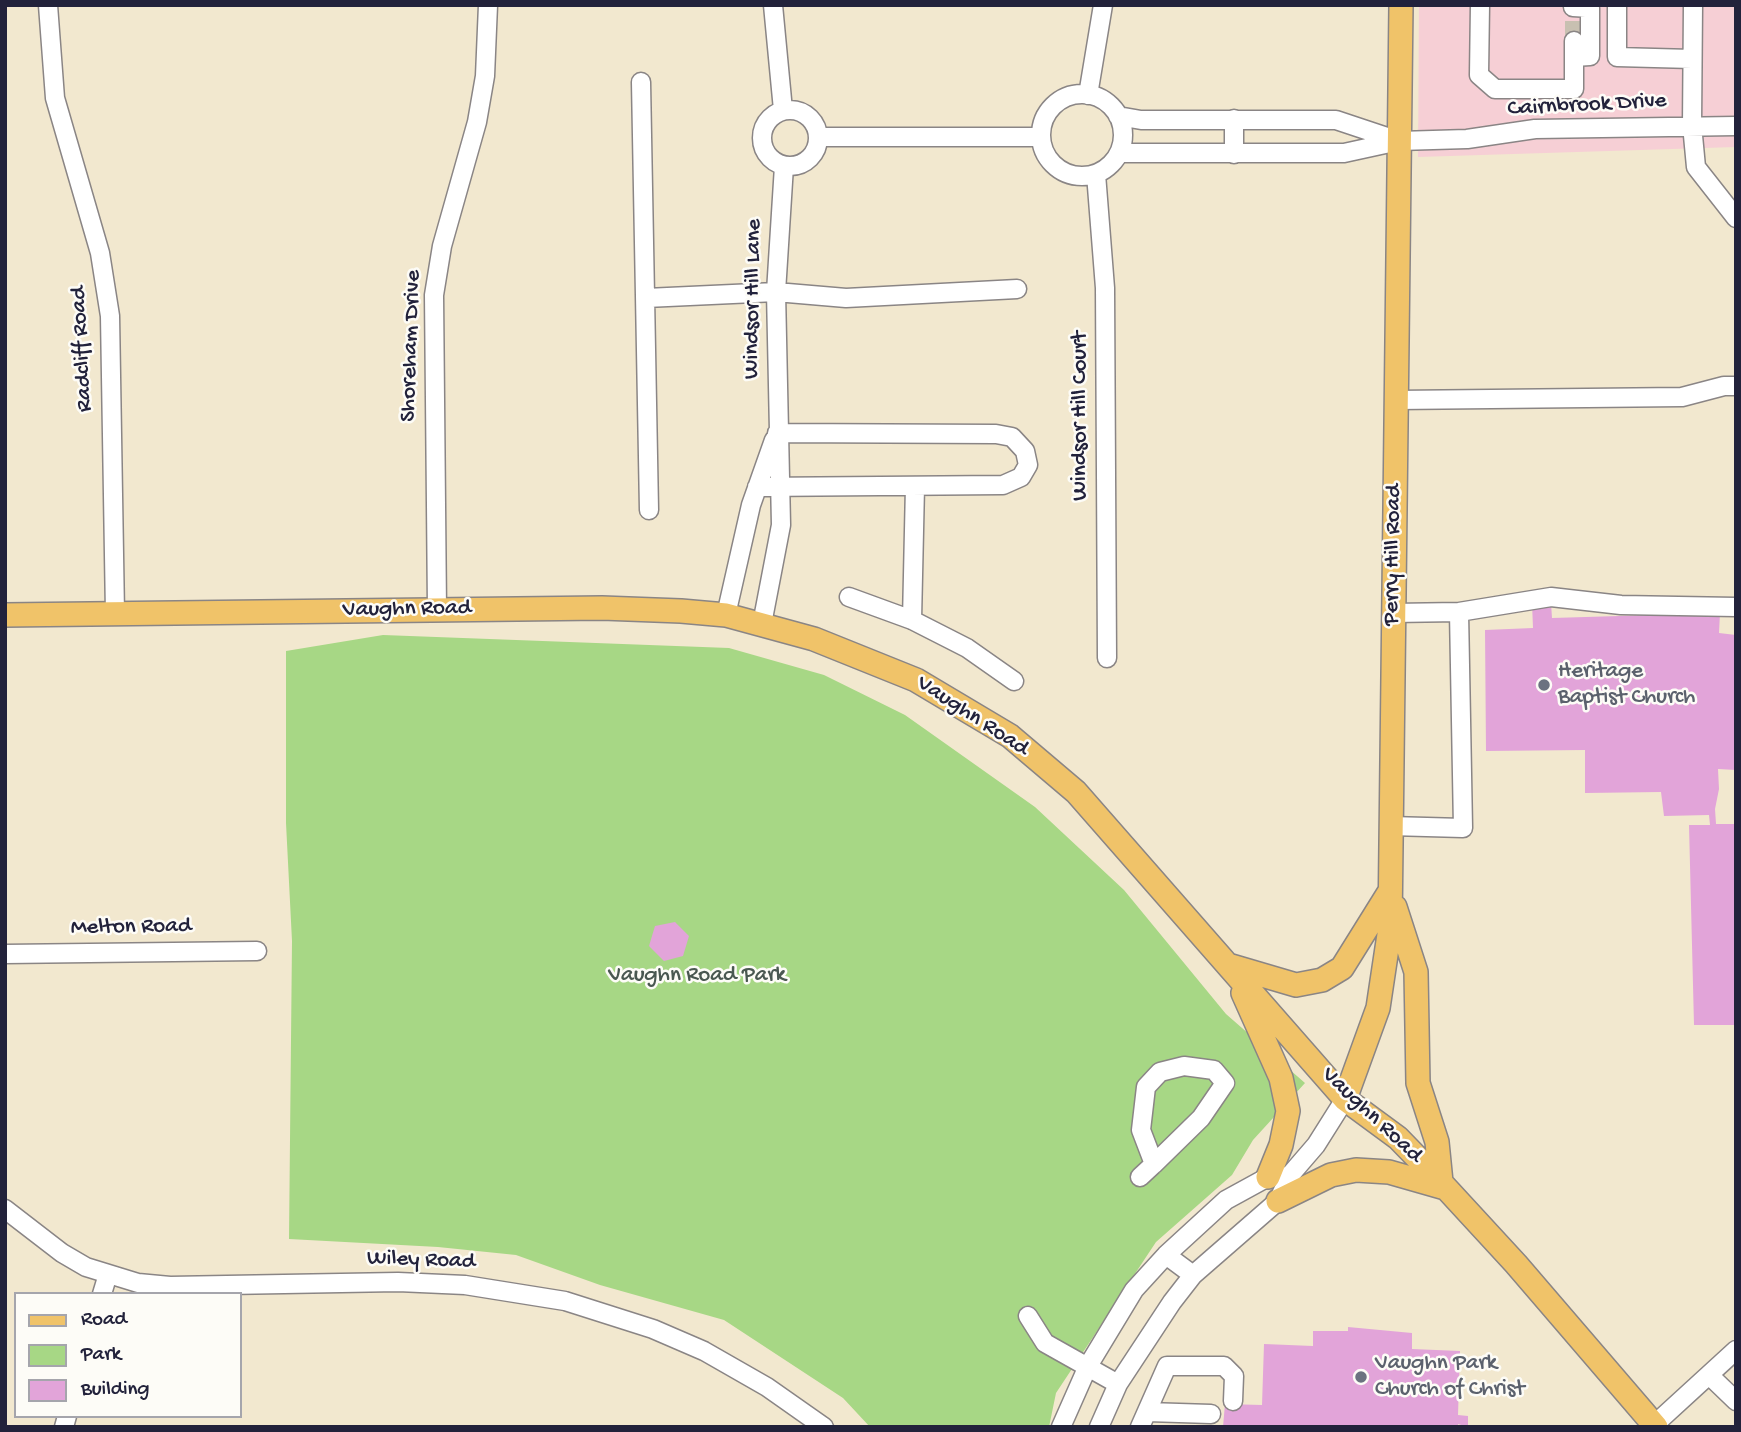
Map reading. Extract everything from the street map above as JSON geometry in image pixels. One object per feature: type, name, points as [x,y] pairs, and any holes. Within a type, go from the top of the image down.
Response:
[{"type":"main road","name":"Perry Hill Road","points":[[1345,1099],[1378,1007],[1388,950],[1401,5]]},
{"type":"main road","name":"Vaughn Road","points":[[5,615],[603,608],[726,615],[864,656],[916,680],[1010,736],[1076,792],[1345,1099],[1398,1138],[1444,1185],[1655,1426]]},
{"type":"main road","points":[[1230,967],[1296,985],[1322,980],[1342,968],[1390,891]]},
{"type":"main road","points":[[1279,1201],[1331,1175],[1356,1170],[1389,1172],[1444,1185],[1437,1142],[1418,1083],[1416,972],[1390,891]]},
{"type":"main road","points":[[1230,967],[1282,1077],[1287,1111],[1279,1175]]},
{"type":"street","name":"Radcliff Road","points":[[48,5],[55,98],[100,253],[110,316],[115,614]]},
{"type":"street","name":"Shoreham Drive","points":[[437,610],[434,295],[442,246],[479,110],[486,54],[488,5]]},
{"type":"street","points":[[773,5],[783,110]]},
{"type":"street","points":[[1088,95],[1103,5]]},
{"type":"street","points":[[1479,5],[1479,75],[1495,89],[1574,89],[1574,49],[1590,56],[1590,8],[1573,11]]},
{"type":"street","points":[[1617,5],[1617,57],[1692,59]]},
{"type":"street","points":[[1693,5],[1692,125],[1696,167],[1736,218]]},
{"type":"street","points":[[641,82],[649,509]]},
{"type":"street","points":[[1088,95],[1107,102],[1118,116],[1123,139],[1119,153],[1111,164],[1096,174],[1082,177],[1062,172],[1051,163],[1043,151],[1040,137],[1044,117],[1052,106],[1064,97],[1088,95]]},
{"type":"street","points":[[783,110],[803,113],[811,119],[818,137],[811,157],[803,163],[784,166],[770,158],[761,141],[767,121],[783,110]]},
{"type":"street","points":[[1118,116],[1141,120],[1336,120],[1399,141]]},
{"type":"street","points":[[1234,120],[1234,154]]},
{"type":"street","name":"Cairnbrook Drive","points":[[1399,141],[1466,139],[1535,129],[1736,125]]},
{"type":"street","points":[[818,137],[1040,137]]},
{"type":"street","points":[[1119,153],[1344,153],[1399,141]]},
{"type":"street","name":"Windsor Hill Lane","points":[[762,624],[781,525],[776,292],[784,166]]},
{"type":"street","name":"Windsor Hill Court","points":[[1096,174],[1104,288],[1107,658]]},
{"type":"street","points":[[646,298],[776,292],[846,298],[1017,289]]},
{"type":"street","points":[[1396,400],[1682,397],[1724,386],[1736,386]]},
{"type":"street","points":[[757,487],[1003,485],[1021,477],[1028,465],[1025,451],[1012,438],[996,434],[777,433]]},
{"type":"street","name":"Windsor Hill Lane","points":[[726,615],[757,487],[777,433]]},
{"type":"street","points":[[912,620],[915,486]]},
{"type":"street","points":[[849,597],[912,620],[967,648],[1014,681]]},
{"type":"street","points":[[1393,613],[1460,612],[1551,597],[1621,605],[1736,607]]},
{"type":"street","points":[[1390,826],[1463,828],[1460,612]]},
{"type":"street","name":"Melton Road","points":[[5,954],[257,951]]},
{"type":"street","points":[[1140,1177],[1154,1164],[1201,1118],[1225,1083],[1213,1070],[1184,1066],[1160,1072],[1146,1087],[1141,1130],[1154,1164]]},
{"type":"street","points":[[1061,1427],[1088,1366],[1134,1290],[1166,1255],[1226,1200],[1279,1175],[1316,1145],[1345,1099]]},
{"type":"street","points":[[1099,1427],[1118,1384],[1146,1338],[1193,1275],[1279,1201],[1279,1175]]},
{"type":"street","name":"Wiley Road","points":[[5,1209],[62,1253],[86,1267],[138,1283],[170,1286],[398,1282],[465,1285],[533,1294],[612,1315],[704,1351],[767,1387],[824,1427]]},
{"type":"street","points":[[1166,1255],[1193,1275]]},
{"type":"street","points":[[103,1292],[108,1274]]},
{"type":"street","points":[[1028,1316],[1045,1343],[1118,1384]]},
{"type":"street","points":[[1655,1426],[1736,1350]]},
{"type":"street","points":[[1211,1415],[1143,1419],[1167,1366],[1224,1366],[1234,1376],[1233,1401]]},
{"type":"street","points":[[1709,1375],[1736,1401]]},
{"type":"shaded area","points":[[1419,5],[1736,5],[1736,147],[1418,157]]},
{"type":"green space","name":"Vaughn Road Park","points":[[383,635],[729,648],[824,675],[905,715],[1035,807],[1124,890],[1226,1014],[1305,1083],[1253,1140],[1232,1175],[1156,1242],[1056,1393],[1049,1427],[870,1427],[843,1398],[724,1320],[600,1285],[516,1255],[438,1247],[289,1239],[292,941],[286,823],[286,651]]},
{"type":"building","name":"Heritage Baptist Church","points":[[1532,603],[1551,603],[1552,618],[1720,613],[1719,633],[1736,635],[1736,770],[1718,769],[1719,789],[1715,809],[1716,824],[1736,824],[1736,1025],[1694,1025],[1689,825],[1710,825],[1709,815],[1664,816],[1661,792],[1585,793],[1585,750],[1486,751],[1485,630],[1533,628]]},
{"type":"building","points":[[675,922],[689,936],[683,956],[664,961],[649,946],[655,926]]},
{"type":"building","name":"Vaughn Park Church of Christ","points":[[1348,1327],[1412,1333],[1412,1349],[1460,1351],[1458,1415],[1468,1416],[1468,1427],[1458,1424],[1458,1427],[1223,1427],[1225,1404],[1262,1405],[1264,1344],[1313,1346],[1313,1331],[1348,1331]]},
{"type":"tunnel","points":[[1574,21],[1574,41]]},
{"type":"place","name":"Heritage Baptist Church","points":[[1544,685]]},
{"type":"place","name":"Vaughn Park Church of Christ","points":[[1361,1377]]}]
